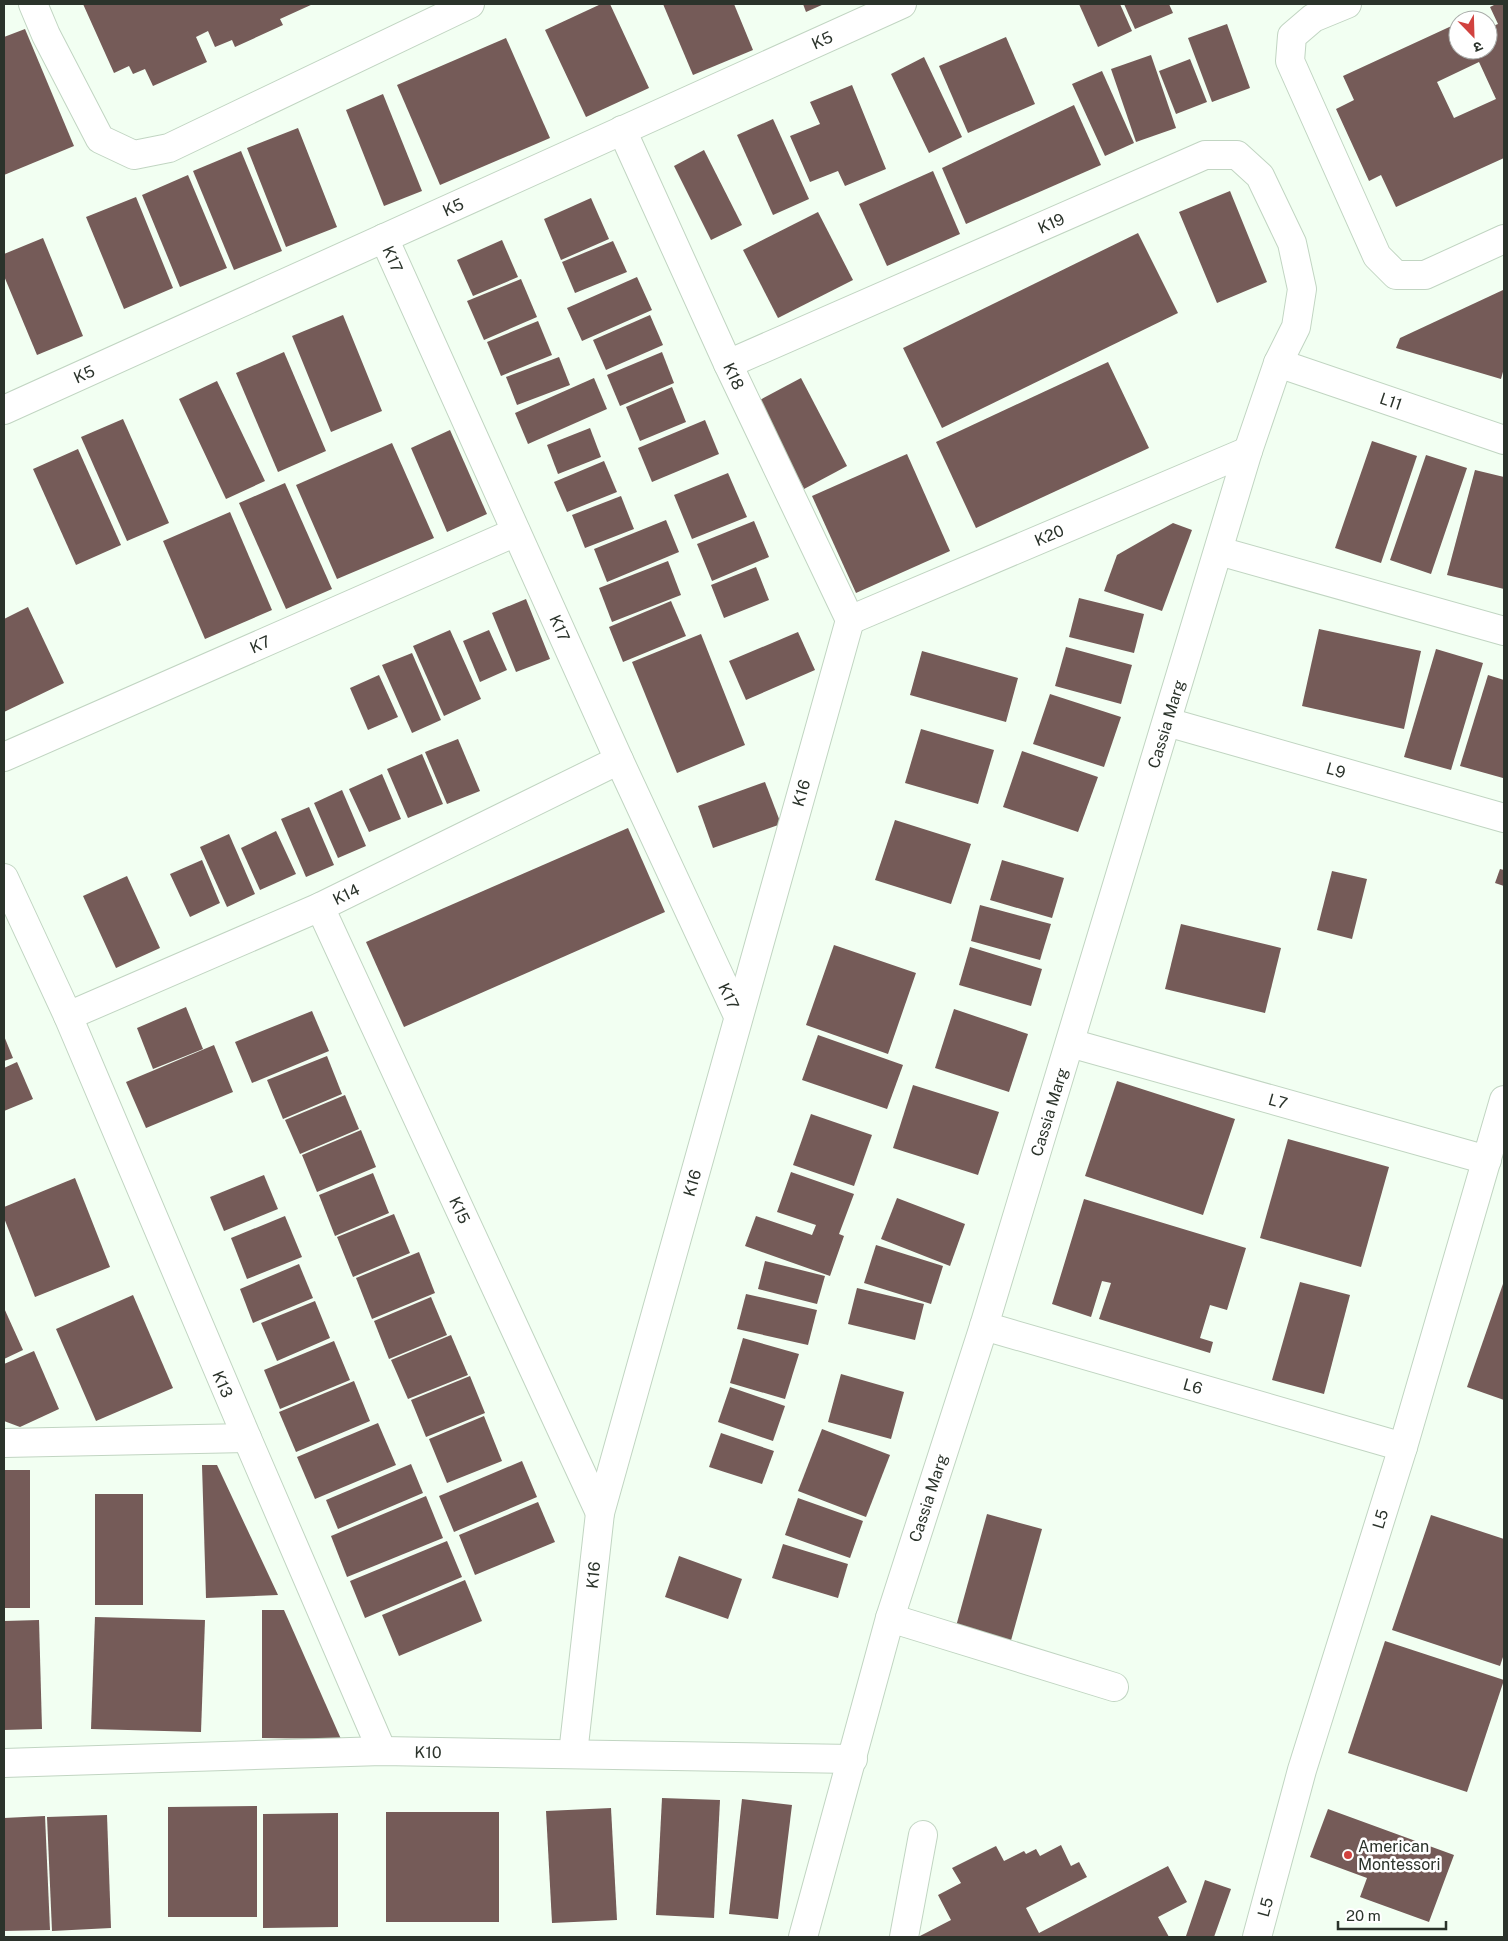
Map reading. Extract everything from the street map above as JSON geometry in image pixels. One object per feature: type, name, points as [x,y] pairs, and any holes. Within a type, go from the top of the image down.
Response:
[{"type":"street","points":[[33,4],[46,35],[100,139],[134,155],[169,148],[470,4]]},
{"type":"street","name":"K5","points":[[4,410],[902,4]]},
{"type":"street","points":[[1347,4],[1313,18],[1292,36],[1290,61],[1377,256],[1396,275],[1425,275],[1504,239]]},
{"type":"street","name":"K18","points":[[622,130],[728,364],[850,620]]},
{"type":"street","name":"K19","points":[[728,364],[1205,155],[1237,155],[1260,176],[1292,243],[1302,289]]},
{"type":"street","name":"K17","points":[[384,238],[619,760],[738,1016]]},
{"type":"street","name":"Cassia Marg","points":[[803,1937],[890,1618],[984,1326],[1248,450],[1278,363],[1296,328],[1302,289]]},
{"type":"street","name":"L11","points":[[1278,363],[1504,440]]},
{"type":"street","name":"K20","points":[[850,620],[1248,450]]},
{"type":"street","name":"K7","points":[[4,757],[516,532]]},
{"type":"street","points":[[1219,551],[1504,631]]},
{"type":"street","name":"K16","points":[[572,1754],[600,1513],[850,620]]},
{"type":"street","name":"L9","points":[[1167,722],[1504,818]]},
{"type":"street","name":"K14","points":[[68,1016],[320,907],[619,760]]},
{"type":"street","name":"K13","points":[[4,878],[68,1016],[246,1438],[382,1751]]},
{"type":"street","name":"K15","points":[[320,907],[600,1513]]},
{"type":"street","name":"L7","points":[[1070,1043],[1487,1160]]},
{"type":"street","name":"L5","points":[[1257,1937],[1302,1770],[1403,1446],[1504,1100]]},
{"type":"street","name":"L6","points":[[984,1326],[1403,1446]]},
{"type":"street","points":[[4,1443],[246,1438]]},
{"type":"street","points":[[890,1618],[1114,1687]]},
{"type":"street","name":"K10","points":[[4,1763],[382,1751],[853,1759]]},
{"type":"street","points":[[904,1937],[923,1835]]},
{"type":"building","points":[[83,4],[313,4],[280,19],[283,25],[235,47],[232,40],[215,47],[208,31],[196,37],[207,62],[153,86],[145,69],[133,74],[129,66],[114,73]]},
{"type":"building","points":[[601,4],[610,4],[649,88],[586,117],[545,30]]},
{"type":"building","points":[[663,4],[734,4],[753,50],[693,75]]},
{"type":"building","points":[[803,4],[824,4],[806,12]]},
{"type":"building","points":[[1079,4],[1120,4],[1132,31],[1098,47]]},
{"type":"building","points":[[1124,4],[1169,4],[1173,13],[1135,29]]},
{"type":"building","points":[[1496,4],[1504,4],[1504,158],[1396,207],[1381,175],[1369,181],[1336,109],[1354,100],[1343,76],[1448,28],[1448,60],[1498,60],[1498,10],[1491,10],[1490,7]],"holes":[[[1479,62],[1496,99],[1454,118],[1437,82]]]},
{"type":"building","points":[[1227,24],[1250,88],[1212,102],[1188,38]]},
{"type":"building","points":[[25,29],[74,146],[4,175],[4,37]]},
{"type":"building","points":[[1006,37],[1035,104],[968,133],[939,66]]},
{"type":"building","points":[[506,38],[550,138],[440,185],[397,85]]},
{"type":"building","points":[[1151,55],[1176,128],[1136,142],[1111,69]]},
{"type":"building","points":[[924,57],[962,137],[929,153],[891,74]]},
{"type":"building","points":[[1190,59],[1207,102],[1176,114],[1159,71]]},
{"type":"building","points":[[1102,71],[1134,143],[1105,156],[1072,84]]},
{"type":"building","points":[[852,85],[886,169],[845,186],[838,171],[810,182],[790,136],[820,124],[810,102]]},
{"type":"building","points":[[383,94],[422,191],[384,206],[346,110]]},
{"type":"building","points":[[1074,105],[1101,165],[966,224],[942,168]]},
{"type":"building","points":[[773,119],[809,199],[773,215],[737,135]]},
{"type":"building","points":[[298,128],[337,227],[286,247],[247,148]]},
{"type":"building","points":[[704,150],[742,225],[711,240],[674,166]]},
{"type":"building","points":[[241,151],[282,251],[234,270],[193,171]]},
{"type":"building","points":[[933,171],[960,234],[887,266],[859,204]]},
{"type":"building","points":[[188,175],[227,268],[180,287],[142,195]]},
{"type":"building","points":[[1230,191],[1267,282],[1217,303],[1179,212]]},
{"type":"building","points":[[136,197],[173,288],[124,309],[86,217]]},
{"type":"building","points":[[591,198],[609,239],[561,260],[544,219]]},
{"type":"building","points":[[818,212],[853,280],[778,318],[743,250]]},
{"type":"building","points":[[1138,233],[1178,313],[942,428],[903,348]]},
{"type":"building","points":[[43,238],[83,336],[37,355],[4,276],[4,254]]},
{"type":"building","points":[[502,240],[518,277],[473,296],[457,260]]},
{"type":"building","points":[[613,241],[627,272],[575,293],[562,262]]},
{"type":"building","points":[[637,277],[652,310],[582,341],[567,308]]},
{"type":"building","points":[[521,279],[537,317],[484,340],[467,301]]},
{"type":"building","points":[[1503,290],[1504,368],[1501,379],[1396,348],[1400,338]]},
{"type":"building","points":[[343,315],[382,411],[331,432],[292,336]]},
{"type":"building","points":[[650,315],[663,345],[606,370],[593,340]]},
{"type":"building","points":[[538,321],[552,355],[501,376],[487,342]]},
{"type":"building","points":[[284,352],[326,451],[278,472],[236,373]]},
{"type":"building","points":[[662,352],[674,383],[620,406],[607,375]]},
{"type":"building","points":[[559,357],[570,385],[517,405],[506,377]]},
{"type":"building","points":[[1108,362],[1149,448],[976,528],[936,442]]},
{"type":"building","points":[[594,378],[607,409],[528,444],[515,413]]},
{"type":"building","points":[[801,378],[847,466],[804,489],[758,401]]},
{"type":"building","points":[[217,381],[265,481],[226,499],[179,399]]},
{"type":"building","points":[[672,387],[686,422],[640,441],[626,407]]},
{"type":"building","points":[[123,419],[169,523],[127,541],[81,437]]},
{"type":"building","points":[[705,420],[719,454],[652,482],[638,448]]},
{"type":"building","points":[[590,428],[601,457],[558,474],[547,445]]},
{"type":"building","points":[[450,430],[487,514],[447,532],[411,448]]},
{"type":"building","points":[[1372,441],[1417,456],[1381,563],[1335,548]]},
{"type":"building","points":[[392,443],[434,538],[337,579],[296,485]]},
{"type":"building","points":[[78,449],[121,545],[76,565],[33,469]]},
{"type":"building","points":[[907,454],[950,551],[856,593],[812,496]]},
{"type":"building","points":[[1426,455],[1467,468],[1431,574],[1390,560]]},
{"type":"building","points":[[604,461],[617,492],[567,512],[554,482]]},
{"type":"building","points":[[1475,470],[1504,477],[1504,589],[1447,575]]},
{"type":"building","points":[[728,473],[747,517],[692,539],[674,495]]},
{"type":"building","points":[[285,483],[332,589],[286,609],[239,503]]},
{"type":"building","points":[[621,496],[634,529],[585,548],[572,515]]},
{"type":"building","points":[[230,512],[272,610],[205,639],[163,541]]},
{"type":"building","points":[[666,520],[679,552],[607,582],[594,549]]},
{"type":"building","points":[[754,521],[769,557],[712,581],[697,544]]},
{"type":"building","points":[[1173,523],[1192,530],[1162,611],[1104,591],[1117,555]]},
{"type":"building","points":[[668,561],[681,595],[612,622],[599,588]]},
{"type":"building","points":[[756,567],[769,600],[724,618],[711,585]]},
{"type":"building","points":[[1079,598],[1144,614],[1134,653],[1069,637]]},
{"type":"building","points":[[526,599],[550,659],[516,672],[492,613]]},
{"type":"building","points":[[671,601],[686,636],[623,662],[609,627]]},
{"type":"building","points":[[28,607],[64,683],[4,712],[4,619]]},
{"type":"building","points":[[1319,629],[1421,651],[1404,729],[1302,706]]},
{"type":"building","points":[[450,630],[481,699],[444,716],[413,646]]},
{"type":"building","points":[[489,630],[507,670],[480,682],[463,641]]},
{"type":"building","points":[[798,632],[815,670],[746,700],[729,661]]},
{"type":"building","points":[[701,634],[745,745],[677,773],[632,662]]},
{"type":"building","points":[[1066,647],[1132,665],[1121,704],[1055,686]]},
{"type":"building","points":[[1436,649],[1483,663],[1451,770],[1404,757]]},
{"type":"building","points":[[922,651],[1018,678],[1006,722],[910,695]]},
{"type":"building","points":[[412,653],[441,720],[412,733],[382,665]]},
{"type":"building","points":[[379,675],[398,717],[368,730],[350,688]]},
{"type":"building","points":[[1488,675],[1504,680],[1503,778],[1460,766]]},
{"type":"building","points":[[1050,694],[1121,717],[1104,767],[1033,744]]},
{"type":"building","points":[[921,729],[994,750],[978,804],[905,783]]},
{"type":"building","points":[[458,739],[480,791],[447,804],[425,752]]},
{"type":"building","points":[[1022,751],[1098,777],[1078,832],[1003,807]]},
{"type":"building","points":[[422,754],[443,804],[408,818],[387,769]]},
{"type":"building","points":[[382,774],[401,819],[369,832],[349,789]]},
{"type":"building","points":[[765,782],[781,824],[713,848],[698,806]]},
{"type":"building","points":[[342,790],[366,846],[338,858],[314,803]]},
{"type":"building","points":[[309,807],[334,865],[306,877],[281,819]]},
{"type":"building","points":[[895,820],[971,844],[951,904],[875,880]]},
{"type":"building","points":[[628,828],[665,912],[404,1027],[366,942]]},
{"type":"building","points":[[276,831],[296,874],[260,890],[241,848]]},
{"type":"building","points":[[229,834],[255,894],[227,907],[200,847]]},
{"type":"building","points":[[202,860],[220,903],[190,917],[170,874]]},
{"type":"building","points":[[1002,860],[1064,878],[1052,918],[990,900]]},
{"type":"building","points":[[1500,869],[1504,870],[1504,886],[1495,883]]},
{"type":"building","points":[[1332,871],[1367,879],[1352,939],[1317,930]]},
{"type":"building","points":[[127,876],[160,948],[116,968],[83,896]]},
{"type":"building","points":[[980,905],[1051,924],[1040,960],[971,941]]},
{"type":"building","points":[[1181,924],[1281,948],[1265,1013],[1165,989]]},
{"type":"building","points":[[834,945],[916,973],[888,1054],[806,1025]]},
{"type":"building","points":[[970,947],[1042,969],[1031,1006],[959,985]]},
{"type":"building","points":[[186,1007],[203,1049],[153,1069],[137,1028]]},
{"type":"building","points":[[954,1009],[1028,1034],[1009,1092],[935,1068]]},
{"type":"building","points":[[312,1011],[329,1051],[252,1083],[235,1042]]},
{"type":"building","points":[[818,1035],[903,1065],[887,1109],[802,1080]]},
{"type":"building","points":[[4,1036],[13,1058],[4,1061]]},
{"type":"building","points":[[214,1045],[233,1092],[146,1128],[126,1082]]},
{"type":"building","points":[[327,1056],[342,1094],[283,1119],[267,1080]]},
{"type":"building","points":[[17,1062],[33,1099],[4,1111],[4,1068]]},
{"type":"building","points":[[1117,1081],[1235,1119],[1203,1215],[1085,1176]]},
{"type":"building","points":[[913,1085],[999,1112],[978,1175],[893,1148]]},
{"type":"building","points":[[345,1095],[359,1129],[300,1154],[285,1120]]},
{"type":"building","points":[[811,1114],[872,1135],[854,1186],[793,1165]]},
{"type":"building","points":[[361,1130],[376,1167],[317,1192],[302,1155]]},
{"type":"building","points":[[1288,1139],[1389,1167],[1361,1267],[1260,1238]]},
{"type":"building","points":[[791,1172],[854,1194],[839,1234],[844,1236],[830,1276],[745,1246],[756,1216],[812,1235],[816,1225],[777,1212]]},
{"type":"building","points":[[373,1173],[389,1213],[335,1236],[319,1195]]},
{"type":"building","points":[[264,1175],[278,1209],[224,1231],[210,1197]]},
{"type":"building","points":[[75,1178],[110,1267],[35,1297],[4,1218],[4,1207]]},
{"type":"building","points":[[897,1198],[965,1224],[950,1266],[881,1239]]},
{"type":"building","points":[[1084,1199],[1246,1248],[1227,1310],[1210,1305],[1200,1338],[1213,1342],[1210,1353],[1099,1319],[1111,1283],[1102,1281],[1091,1317],[1052,1304]]},
{"type":"building","points":[[394,1214],[410,1253],[353,1277],[337,1237]]},
{"type":"building","points":[[285,1216],[302,1257],[247,1279],[231,1238]]},
{"type":"building","points":[[876,1245],[943,1266],[931,1304],[864,1283]]},
{"type":"building","points":[[419,1252],[435,1293],[372,1319],[356,1278]]},
{"type":"building","points":[[765,1261],[825,1276],[817,1304],[758,1289]]},
{"type":"building","points":[[299,1264],[313,1298],[253,1323],[240,1289]]},
{"type":"building","points":[[1504,1281],[1504,1400],[1467,1387]]},
{"type":"building","points":[[1300,1282],[1350,1295],[1324,1394],[1272,1380]]},
{"type":"building","points":[[857,1288],[924,1304],[915,1340],[848,1324]]},
{"type":"building","points":[[746,1294],[817,1310],[808,1345],[737,1329]]},
{"type":"building","points":[[133,1295],[173,1388],[96,1421],[56,1329]]},
{"type":"building","points":[[431,1297],[447,1335],[389,1359],[374,1321]]},
{"type":"building","points":[[315,1301],[330,1338],[277,1361],[261,1323]]},
{"type":"building","points":[[4,1308],[23,1350],[4,1359]]},
{"type":"building","points":[[451,1335],[468,1375],[408,1399],[391,1360]]},
{"type":"building","points":[[743,1338],[799,1354],[785,1399],[730,1383]]},
{"type":"building","points":[[334,1341],[350,1380],[280,1409],[264,1370]]},
{"type":"building","points":[[34,1351],[59,1409],[20,1427],[4,1421],[4,1364]]},
{"type":"building","points":[[841,1374],[904,1392],[891,1439],[828,1422]]},
{"type":"building","points":[[470,1376],[485,1413],[426,1437],[411,1400]]},
{"type":"building","points":[[354,1381],[370,1421],[296,1452],[279,1412]]},
{"type":"building","points":[[730,1387],[785,1406],[773,1441],[718,1422]]},
{"type":"building","points":[[484,1416],[502,1461],[447,1483],[429,1439]]},
{"type":"building","points":[[378,1423],[396,1465],[315,1499],[297,1457]]},
{"type":"building","points":[[822,1429],[890,1455],[866,1517],[798,1491]]},
{"type":"building","points":[[721,1433],[774,1451],[762,1484],[709,1467]]},
{"type":"building","points":[[522,1461],[537,1497],[454,1532],[439,1496]]},
{"type":"building","points":[[411,1464],[423,1493],[338,1529],[326,1500]]},
{"type":"building","points":[[202,1465],[217,1465],[278,1595],[206,1598]]},
{"type":"building","points":[[4,1470],[30,1470],[30,1608],[4,1608]]},
{"type":"building","points":[[95,1494],[143,1494],[143,1605],[95,1605]]},
{"type":"building","points":[[426,1496],[443,1538],[347,1577],[331,1536]]},
{"type":"building","points":[[798,1498],[863,1521],[850,1558],[785,1535]]},
{"type":"building","points":[[538,1502],[555,1542],[475,1575],[459,1535]]},
{"type":"building","points":[[987,1514],[1042,1529],[1010,1644],[955,1630]]},
{"type":"building","points":[[1431,1515],[1504,1539],[1504,1654],[1500,1666],[1392,1630]]},
{"type":"building","points":[[447,1541],[462,1577],[365,1618],[350,1581]]},
{"type":"building","points":[[783,1544],[848,1564],[838,1598],[772,1578]]},
{"type":"building","points":[[679,1556],[742,1579],[728,1619],[665,1597]]},
{"type":"building","points":[[465,1580],[482,1621],[399,1656],[382,1615]]},
{"type":"building","points":[[262,1610],[284,1610],[341,1739],[262,1738]]},
{"type":"building","points":[[95,1617],[205,1620],[201,1732],[91,1729]]},
{"type":"building","points":[[39,1620],[42,1729],[4,1730],[4,1621]]},
{"type":"building","points":[[1385,1641],[1504,1680],[1467,1792],[1348,1753]]},
{"type":"building","points":[[662,1798],[720,1800],[714,1918],[656,1915]]},
{"type":"building","points":[[742,1799],[792,1805],[778,1919],[729,1914]]},
{"type":"building","points":[[257,1806],[257,1917],[168,1917],[168,1807]]},
{"type":"building","points":[[611,1808],[617,1920],[552,1923],[546,1811]]},
{"type":"building","points":[[1328,1809],[1454,1855],[1429,1922],[1360,1897],[1367,1878],[1310,1857]]},
{"type":"building","points":[[386,1812],[499,1812],[499,1922],[386,1922]]},
{"type":"building","points":[[338,1813],[338,1927],[263,1928],[263,1814]]},
{"type":"building","points":[[107,1815],[111,1928],[52,1931],[47,1817]]},
{"type":"building","points":[[45,1816],[50,1930],[4,1931],[4,1818]]},
{"type":"building","points":[[1061,1845],[1071,1866],[1079,1862],[1087,1877],[1026,1908],[1039,1933],[1168,1866],[1187,1902],[1158,1917],[1169,1937],[918,1937],[951,1920],[938,1895],[961,1883],[952,1868],[996,1846],[1004,1861],[1024,1851],[1026,1854],[1036,1849],[1040,1856]]},
{"type":"building","points":[[1205,1880],[1231,1889],[1214,1937],[1189,1937],[1186,1936]]},
{"type":"place","name":"American Montessori","points":[[1348,1855]]}]
